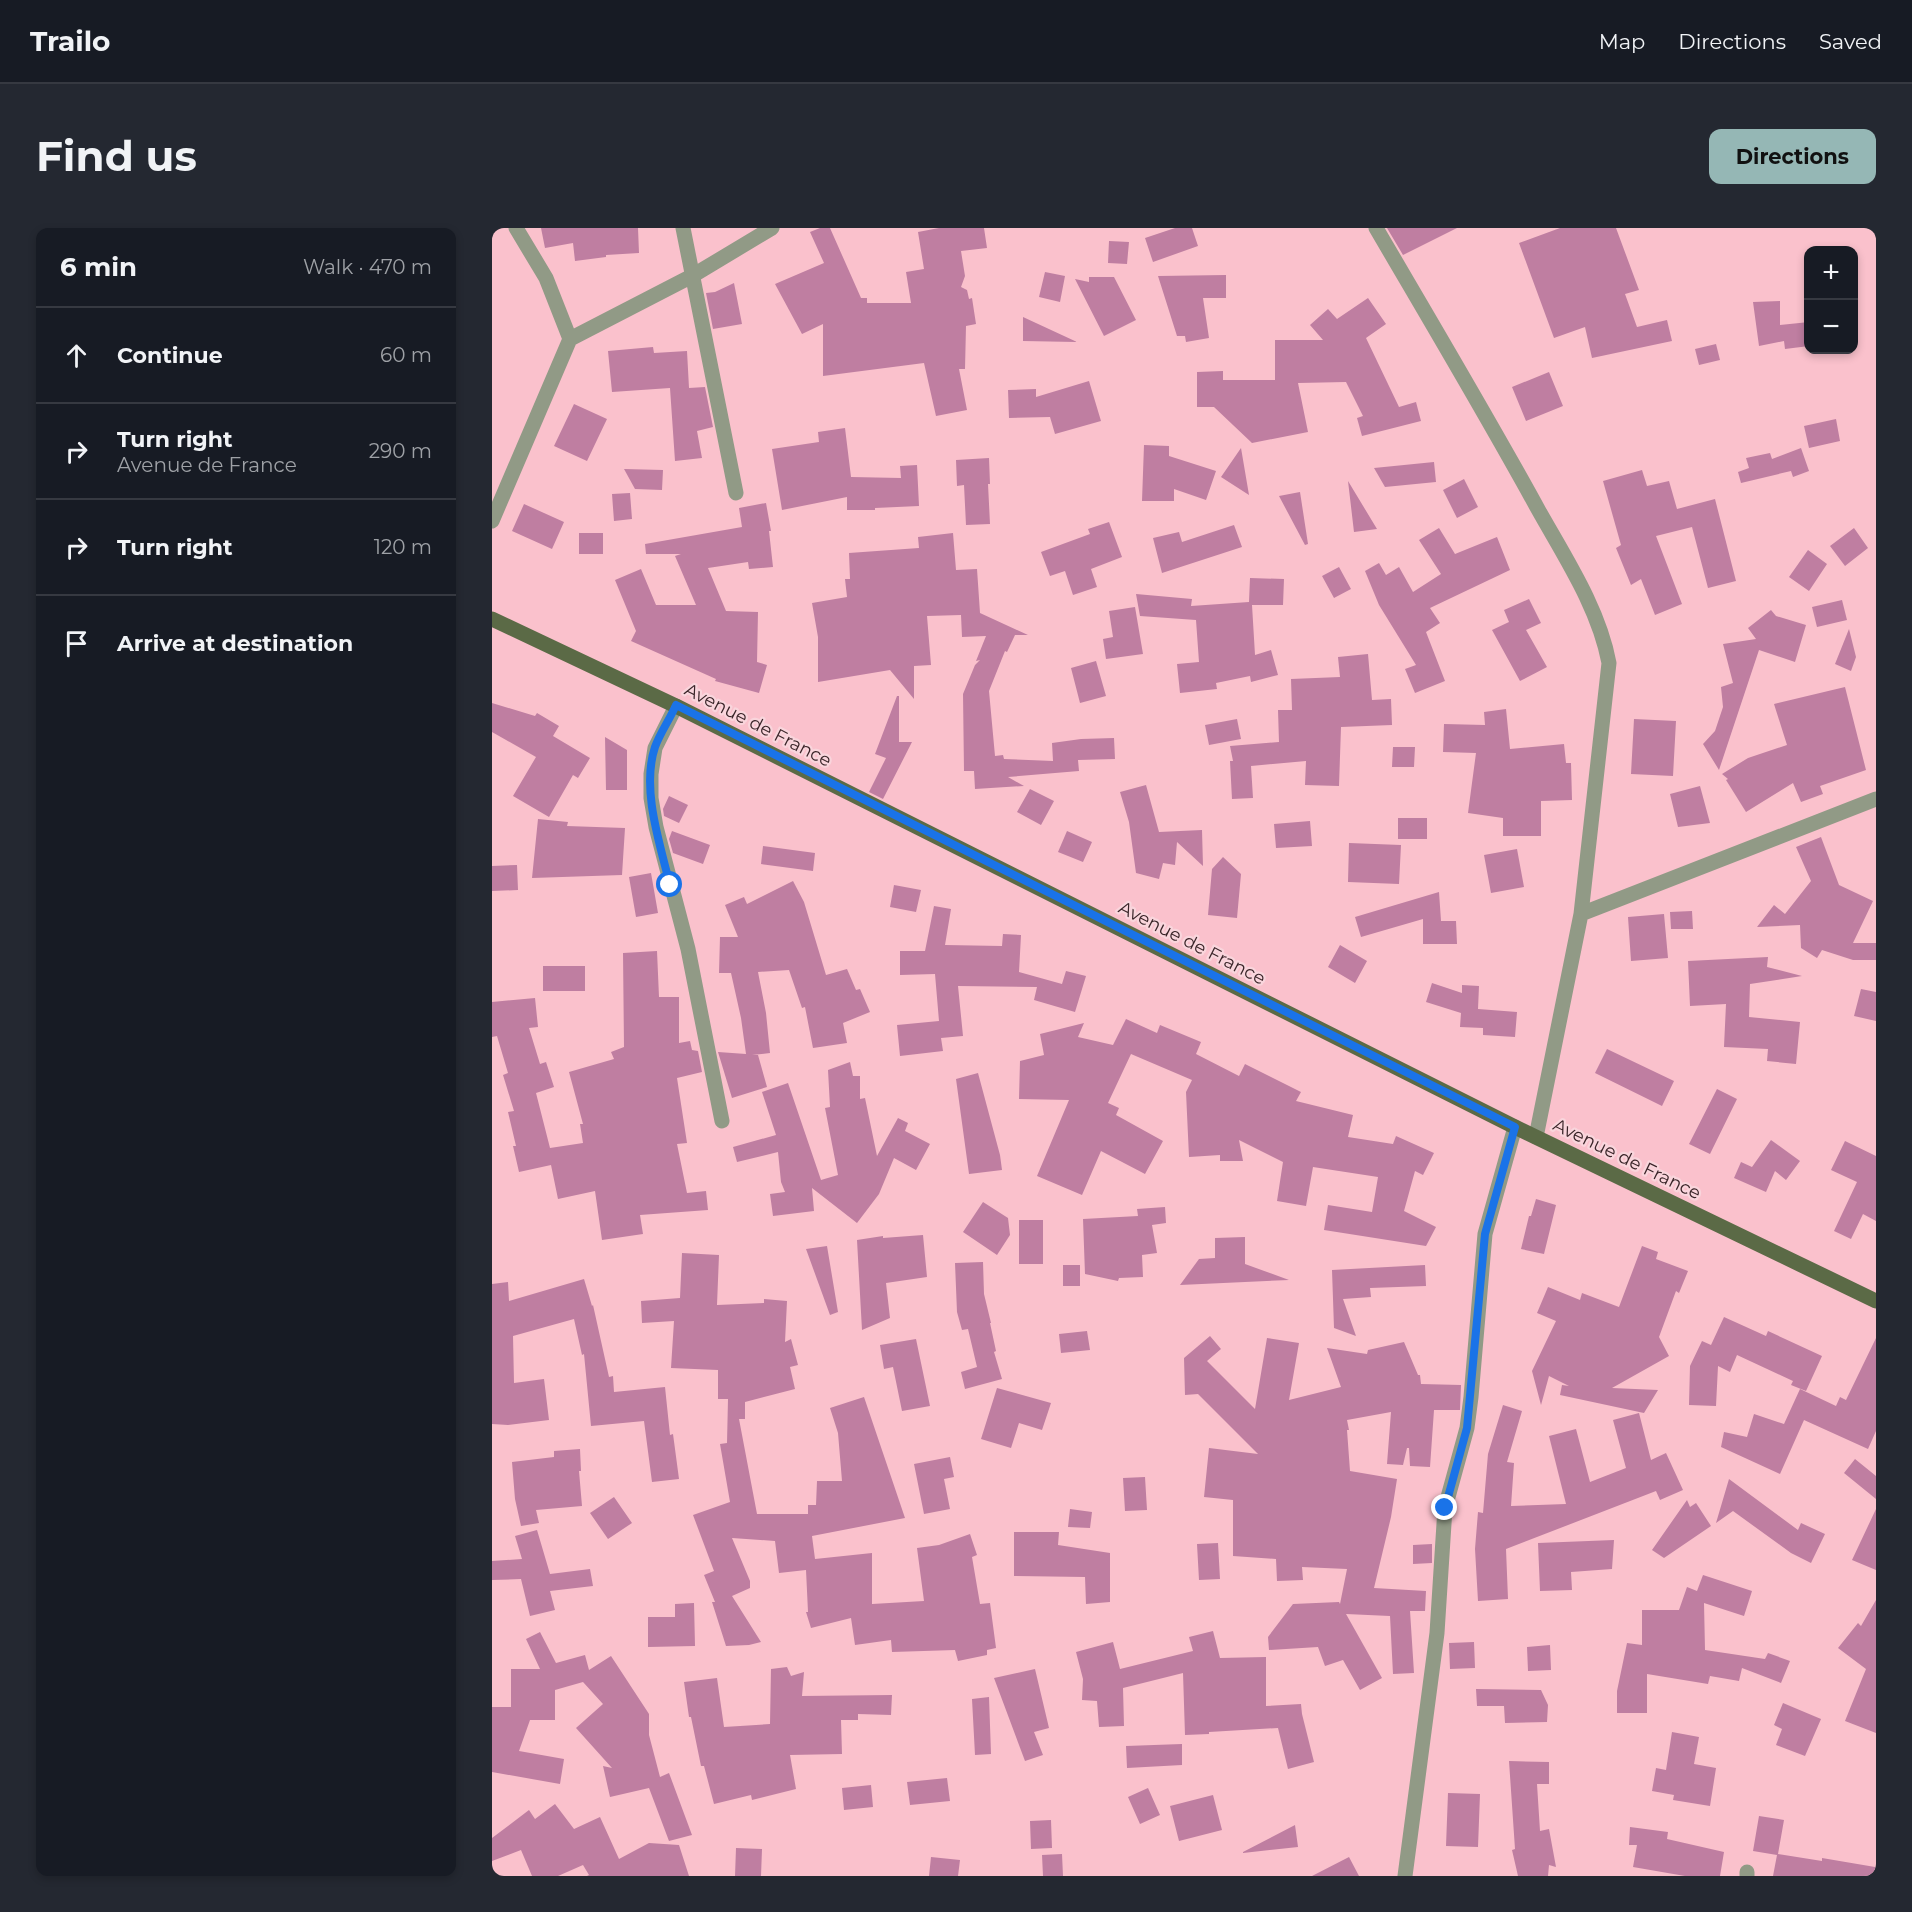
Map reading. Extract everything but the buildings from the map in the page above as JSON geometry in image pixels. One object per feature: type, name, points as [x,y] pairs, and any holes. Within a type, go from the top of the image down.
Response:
[{"type":"main road","name":"Avenue de France","points":[[492,619],[676,705],[1515,1127],[1876,1301]]},
{"type":"street","points":[[516,228],[546,278],[570,339]]},
{"type":"street","points":[[683,228],[736,493]]},
{"type":"street","points":[[492,521],[570,339],[692,276],[772,228]]},
{"type":"street","points":[[1376,228],[1492,426],[1580,585],[1605,639],[1609,663],[1581,914],[1536,1137]]},
{"type":"street","points":[[676,705],[655,748],[651,774],[651,798],[656,827],[688,949],[722,1121]]},
{"type":"street","points":[[1581,914],[1876,799]]},
{"type":"street","points":[[1405,1876],[1437,1634],[1445,1508],[1467,1428],[1471,1398],[1485,1234],[1515,1127]]},
{"type":"route","points":[[670,885],[651,798],[651,774],[655,748],[676,705],[1515,1127],[1485,1234],[1467,1428],[1445,1508]]}]
